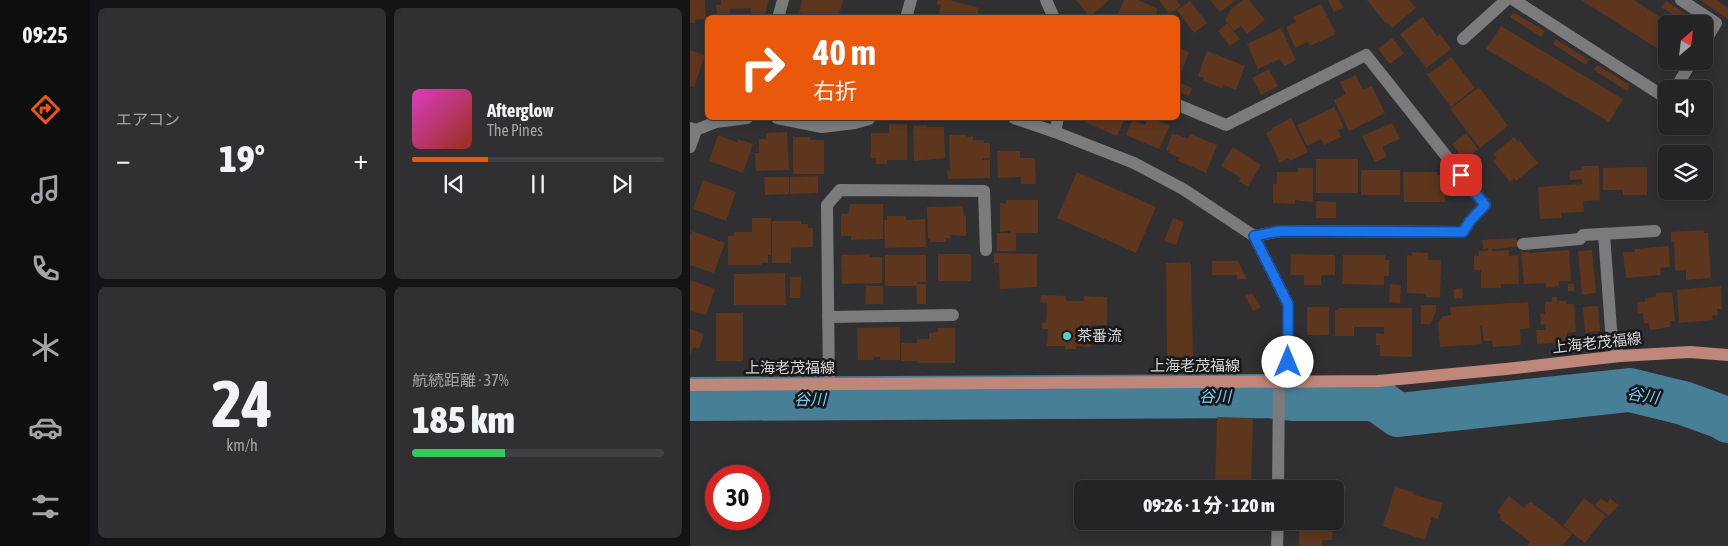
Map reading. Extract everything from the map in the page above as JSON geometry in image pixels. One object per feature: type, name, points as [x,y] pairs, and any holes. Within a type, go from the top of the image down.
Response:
[{"type":"main road","name":"上海老茂福線","points":[[690,385],[1282,384],[1378,381],[1618,356],[1690,352],[1728,355]]},
{"type":"street","points":[[779,15],[783,0]]},
{"type":"street","points":[[907,15],[911,0]]},
{"type":"street","points":[[1046,0],[1053,15]]},
{"type":"street","points":[[1463,39],[1506,0]]},
{"type":"street","points":[[1514,0],[1658,93]]},
{"type":"street","points":[[1681,0],[1703,15]]},
{"type":"street","points":[[1180,106],[1226,125],[1366,55],[1485,205],[1470,221],[1463,232],[1280,231],[1254,236]]},
{"type":"street","points":[[690,147],[693,129],[716,122],[731,120]]},
{"type":"street","points":[[787,120],[822,127],[855,124],[869,120]]},
{"type":"street","points":[[1020,120],[1134,163],[1183,189],[1254,236],[1288,304],[1279,404],[1278,480]]},
{"type":"street","points":[[1055,132],[1058,120]]},
{"type":"street","points":[[829,384],[827,205],[840,190],[984,191],[986,250]]},
{"type":"street","points":[[1523,244],[1580,239],[1583,235],[1655,232]]},
{"type":"street","points":[[1604,234],[1611,329],[1618,356]]},
{"type":"street","points":[[828,317],[953,314]]},
{"type":"street","points":[[1277,546],[1278,530]]},
{"type":"building","points":[[690,0],[705,0],[705,19],[695,20],[695,23],[690,23]]},
{"type":"building","points":[[721,0],[769,0],[765,15],[743,15],[751,14],[751,8],[730,9],[731,15],[717,15],[716,5],[721,5]]},
{"type":"building","points":[[802,0],[843,0],[839,15],[806,15],[799,13]]},
{"type":"building","points":[[938,0],[950,0],[979,8],[978,15],[939,15],[941,5],[937,4]]},
{"type":"building","points":[[1076,0],[1109,0],[1092,15],[1088,15]]},
{"type":"building","points":[[1124,0],[1138,0],[1158,9],[1155,15],[1117,15]]},
{"type":"building","points":[[1159,0],[1176,0],[1181,6],[1169,14]]},
{"type":"building","points":[[1210,0],[1236,0],[1220,12]]},
{"type":"building","points":[[1243,0],[1249,0],[1265,20],[1247,34],[1241,26],[1234,31],[1225,20],[1231,9]]},
{"type":"building","points":[[1328,0],[1339,0],[1343,8],[1334,12]]},
{"type":"building","points":[[1367,0],[1409,0],[1416,8],[1392,28],[1388,23],[1386,24]]},
{"type":"building","points":[[1581,0],[1634,0],[1658,16],[1658,49]]},
{"type":"building","points":[[1700,0],[1716,0],[1728,8],[1728,19]]},
{"type":"building","points":[[1190,1],[1207,23],[1194,33],[1177,10]]},
{"type":"building","points":[[1666,1],[1688,15],[1673,15],[1661,7]]},
{"type":"building","points":[[1321,4],[1336,34],[1310,46],[1308,42],[1295,48],[1286,27],[1296,22],[1293,17]]},
{"type":"building","points":[[1513,12],[1545,31],[1541,37],[1510,17]]},
{"type":"building","points":[[1423,17],[1437,36],[1440,34],[1451,49],[1426,68],[1400,34]]},
{"type":"building","points":[[1227,23],[1240,39],[1230,46],[1218,31]]},
{"type":"building","points":[[1501,26],[1623,99],[1609,122],[1486,49]]},
{"type":"building","points":[[1281,28],[1296,60],[1284,66],[1280,59],[1258,69],[1247,44]]},
{"type":"building","points":[[1392,38],[1404,53],[1390,64],[1378,49]]},
{"type":"building","points":[[1556,39],[1589,60],[1586,65],[1553,44]]},
{"type":"building","points":[[1180,48],[1189,52],[1182,71],[1180,70]]},
{"type":"building","points":[[690,50],[705,55],[694,87],[690,86]]},
{"type":"building","points":[[1207,51],[1245,66],[1236,90],[1223,85],[1222,88],[1203,81],[1204,78],[1198,76]]},
{"type":"building","points":[[1451,57],[1475,88],[1451,107],[1427,75]]},
{"type":"building","points":[[1597,65],[1630,85],[1627,91],[1594,70]]},
{"type":"building","points":[[1269,69],[1278,86],[1261,95],[1252,78]]},
{"type":"building","points":[[1356,75],[1363,90],[1372,86],[1385,113],[1349,131],[1334,100],[1346,94],[1340,82]]},
{"type":"building","points":[[1180,83],[1192,88],[1189,96],[1180,92]]},
{"type":"building","points":[[1479,87],[1508,126],[1480,148],[1450,109]]},
{"type":"building","points":[[1334,107],[1344,127],[1338,130],[1341,137],[1324,145],[1321,139],[1307,146],[1297,125]]},
{"type":"building","points":[[1291,118],[1308,152],[1290,161],[1289,158],[1280,163],[1266,133]]},
{"type":"building","points":[[1085,120],[1124,120],[1117,136],[1084,122]]},
{"type":"building","points":[[1132,120],[1145,125],[1147,120],[1154,120],[1170,125],[1159,149],[1126,135]]},
{"type":"building","points":[[1392,123],[1400,139],[1382,147],[1387,157],[1375,162],[1362,136]]},
{"type":"building","points":[[889,124],[907,124],[907,160],[887,160],[887,164],[876,164],[876,158],[871,158],[871,133],[889,133]]},
{"type":"building","points":[[927,125],[927,127],[944,127],[945,158],[914,161],[913,126]]},
{"type":"building","points":[[787,132],[789,170],[756,171],[755,153],[759,153],[759,139],[766,139],[766,133]]},
{"type":"building","points":[[1466,133],[1478,149],[1464,160],[1452,144]]},
{"type":"building","points":[[1172,134],[1188,139],[1190,134],[1217,145],[1206,173],[1178,161],[1180,158],[1168,153],[1169,151],[1166,150]]},
{"type":"building","points":[[718,135],[737,142],[738,139],[753,144],[743,173],[709,161]]},
{"type":"building","points":[[949,135],[973,136],[973,140],[984,140],[984,143],[990,143],[990,158],[982,158],[982,160],[990,160],[990,178],[948,179],[947,170],[950,171]]},
{"type":"building","points":[[793,137],[810,137],[810,140],[824,140],[824,174],[793,174]]},
{"type":"building","points":[[1514,137],[1518,142],[1520,141],[1538,163],[1516,181],[1514,178],[1510,182],[1493,161],[1497,158],[1493,154]]},
{"type":"building","points":[[1233,147],[1261,165],[1248,187],[1239,181],[1241,178],[1221,166]]},
{"type":"building","points":[[997,151],[1020,151],[1020,158],[1035,158],[1036,184],[1021,184],[1021,177],[998,178]]},
{"type":"building","points":[[1316,159],[1358,159],[1358,193],[1316,193]]},
{"type":"building","points":[[1581,166],[1599,166],[1600,200],[1583,201],[1584,212],[1561,213],[1562,218],[1540,219],[1538,187],[1582,184],[1582,179],[1570,180],[1570,171],[1582,170]]},
{"type":"building","points":[[1647,167],[1647,195],[1623,195],[1623,190],[1603,190],[1603,168]]},
{"type":"building","points":[[1298,168],[1313,168],[1313,202],[1295,200],[1295,204],[1273,203],[1273,184],[1277,184],[1277,172],[1298,172]]},
{"type":"building","points":[[1361,170],[1400,170],[1400,195],[1361,195]]},
{"type":"building","points":[[1077,172],[1156,207],[1136,253],[1057,218]]},
{"type":"building","points":[[1403,172],[1437,172],[1437,175],[1445,175],[1445,202],[1404,202]]},
{"type":"building","points":[[818,176],[818,193],[790,194],[790,177]]},
{"type":"building","points":[[764,177],[789,177],[789,194],[765,195]]},
{"type":"building","points":[[703,180],[736,192],[726,221],[693,209]]},
{"type":"building","points":[[1006,200],[1038,200],[1038,233],[1016,233],[1016,251],[997,251],[997,233],[1010,233],[1010,231],[1000,232],[1000,203],[1006,204]]},
{"type":"building","points":[[1316,201],[1336,202],[1336,218],[1316,218]]},
{"type":"building","points":[[850,204],[883,204],[883,239],[851,240],[851,236],[841,236],[841,214],[848,214]]},
{"type":"building","points":[[963,206],[964,216],[966,216],[966,236],[950,235],[950,238],[946,238],[946,242],[930,242],[930,238],[928,239],[927,207]]},
{"type":"building","points":[[887,216],[906,216],[906,220],[925,219],[926,247],[885,248],[884,220],[887,220]]},
{"type":"building","points":[[752,218],[771,218],[771,255],[768,255],[768,263],[761,263],[761,265],[728,265],[728,236],[734,236],[734,232],[752,232]]},
{"type":"building","points":[[1173,218],[1184,222],[1176,245],[1164,241]]},
{"type":"building","points":[[772,221],[801,221],[801,224],[808,224],[808,228],[813,228],[813,247],[791,248],[791,263],[772,263]]},
{"type":"building","points":[[1704,230],[1704,233],[1708,233],[1711,278],[1686,280],[1686,270],[1675,271],[1674,242],[1671,242],[1671,232]]},
{"type":"building","points":[[692,231],[725,243],[714,273],[690,265],[690,236]]},
{"type":"building","points":[[1517,238],[1518,247],[1492,249],[1492,251],[1509,250],[1509,256],[1518,255],[1519,284],[1501,284],[1501,288],[1481,288],[1481,270],[1474,270],[1474,256],[1479,256],[1479,251],[1488,251],[1488,248],[1483,249],[1482,240]]},
{"type":"building","points":[[1669,246],[1670,267],[1660,268],[1661,275],[1626,278],[1623,252],[1635,252],[1635,249]]},
{"type":"building","points":[[1569,250],[1571,281],[1559,281],[1559,286],[1546,288],[1546,283],[1524,284],[1521,252]]},
{"type":"building","points":[[1592,250],[1596,293],[1582,295],[1578,251]]},
{"type":"building","points":[[1412,252],[1428,253],[1428,260],[1441,260],[1440,298],[1426,297],[1426,294],[1407,293],[1407,255],[1412,256]]},
{"type":"building","points":[[994,253],[1037,254],[1037,287],[1000,289],[999,263],[994,263]]},
{"type":"building","points":[[869,254],[870,257],[882,257],[882,283],[842,284],[841,255]]},
{"type":"building","points":[[938,254],[971,254],[971,281],[938,281]]},
{"type":"building","points":[[1291,254],[1335,255],[1335,275],[1321,275],[1321,285],[1304,285],[1304,275],[1290,275]]},
{"type":"building","points":[[885,255],[926,255],[926,282],[917,282],[917,284],[926,284],[926,304],[917,304],[916,286],[885,286]]},
{"type":"building","points":[[1343,255],[1385,255],[1385,260],[1389,260],[1389,276],[1384,276],[1384,285],[1342,284]]},
{"type":"building","points":[[1212,261],[1238,261],[1247,279],[1237,279],[1237,275],[1212,275]]},
{"type":"building","points":[[1191,262],[1193,357],[1167,357],[1166,263]]},
{"type":"building","points":[[785,273],[786,305],[734,305],[734,274]]},
{"type":"building","points":[[790,277],[801,277],[800,298],[790,298]]},
{"type":"building","points":[[690,280],[715,289],[706,315],[690,311]]},
{"type":"building","points":[[1390,284],[1401,285],[1400,303],[1389,302]]},
{"type":"building","points":[[1568,284],[1574,284],[1574,291],[1568,291]]},
{"type":"building","points":[[866,286],[883,286],[883,304],[865,304]]},
{"type":"building","points":[[1721,286],[1722,309],[1717,309],[1718,315],[1712,316],[1713,320],[1679,323],[1677,290]]},
{"type":"building","points":[[1462,288],[1463,298],[1454,299],[1454,289]]},
{"type":"building","points":[[1672,292],[1675,321],[1670,321],[1670,327],[1650,330],[1649,323],[1644,323],[1643,313],[1638,314],[1637,302],[1645,302],[1645,298],[1656,297],[1656,293]]},
{"type":"building","points":[[1252,293],[1261,307],[1253,311],[1245,296]]},
{"type":"building","points":[[1041,295],[1066,296],[1066,301],[1084,301],[1084,296],[1107,297],[1107,325],[1091,325],[1091,347],[1076,346],[1076,349],[1065,349],[1065,346],[1047,346],[1048,329],[1042,329],[1042,323],[1046,322],[1047,303],[1040,302]]},
{"type":"building","points":[[1552,297],[1557,297],[1557,301],[1566,301],[1566,304],[1574,304],[1576,332],[1567,333],[1567,342],[1537,344],[1536,330],[1546,330],[1545,324],[1541,325],[1540,314],[1545,314],[1545,302],[1552,302]]},
{"type":"building","points":[[1528,302],[1530,328],[1520,329],[1521,345],[1493,347],[1492,341],[1484,341],[1482,325],[1480,325],[1482,344],[1440,347],[1438,322],[1443,316],[1451,315],[1450,307]]},
{"type":"building","points":[[1421,305],[1436,305],[1436,311],[1431,324],[1421,324]]},
{"type":"building","points":[[1598,306],[1600,331],[1585,333],[1583,307]]},
{"type":"building","points":[[1307,307],[1329,307],[1329,335],[1307,335]]},
{"type":"building","points":[[1339,308],[1412,308],[1412,357],[1380,356],[1380,345],[1376,345],[1376,333],[1384,334],[1384,327],[1354,327],[1354,336],[1335,336],[1335,310],[1339,310]]},
{"type":"building","points":[[716,313],[743,313],[743,361],[716,361]]},
{"type":"building","points":[[900,327],[900,360],[880,360],[880,357],[874,357],[873,360],[858,360],[857,328]]},
{"type":"building","points":[[938,328],[955,328],[955,363],[901,361],[901,343],[917,343],[917,339],[929,339],[929,333],[938,332]]},
{"type":"building","points":[[690,329],[704,334],[699,349],[693,347],[690,356]]},
{"type":"building","points":[[1217,417],[1253,418],[1251,480],[1215,480]]},
{"type":"building","points":[[1344,486],[1346,486],[1344,515]]},
{"type":"building","points":[[1395,487],[1443,503],[1438,519],[1432,517],[1425,540],[1383,526]]},
{"type":"building","points":[[1509,496],[1524,508],[1530,501],[1572,534],[1562,546],[1527,546],[1530,542],[1499,518],[1501,515],[1497,512]]},
{"type":"building","points":[[1584,498],[1606,516],[1585,543],[1563,526]]},
{"type":"building","points":[[1601,498],[1607,503],[1610,498],[1619,505],[1609,516],[1595,505]]},
{"type":"building","points":[[1299,530],[1333,530],[1332,540],[1322,540],[1322,546],[1299,546]]},
{"type":"waterway","name":"谷川","points":[[690,399],[1267,396],[1292,399],[1371,399],[1380,402],[1398,415],[1630,390],[1683,403],[1728,421]]},
{"type":"place","name":"茶番流","points":[[1067,336]]},
{"type":"route","points":[[1288,362],[1288,304],[1254,236],[1280,231],[1463,232],[1470,221],[1485,205],[1461,175]]}]
